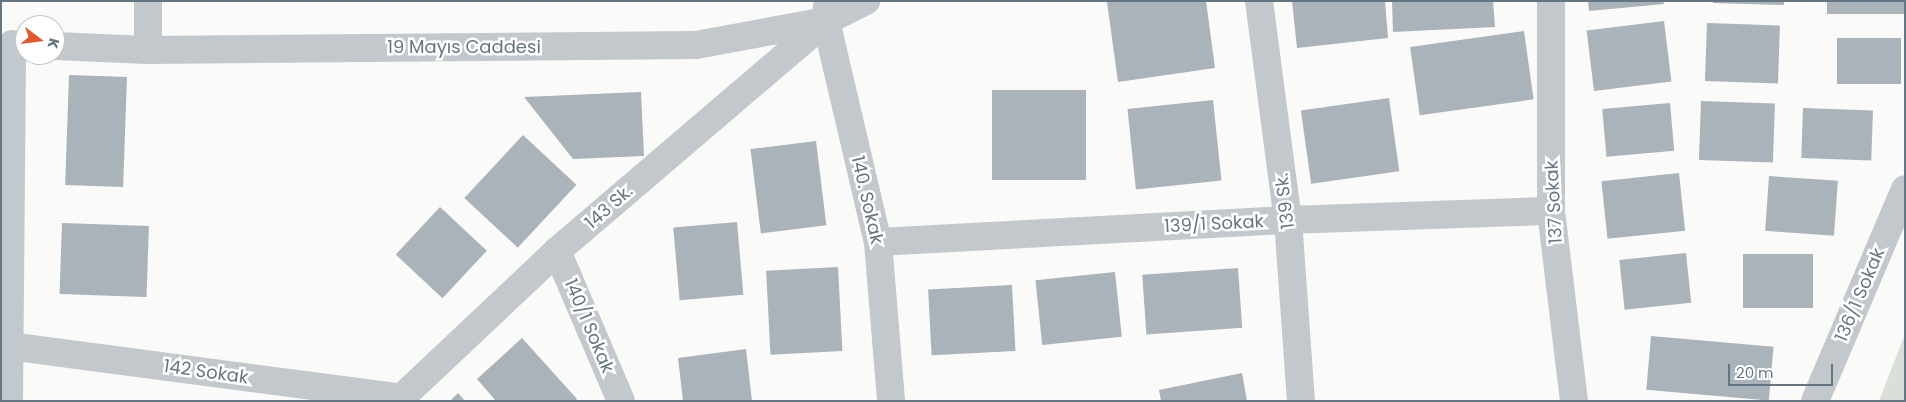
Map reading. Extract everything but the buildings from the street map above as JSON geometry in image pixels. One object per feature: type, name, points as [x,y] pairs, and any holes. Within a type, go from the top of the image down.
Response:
[{"type":"street","points":[[148,1],[148,50]]},
{"type":"street","name":"19 Mayıs Caddesi","points":[[65,46],[148,50],[696,45],[866,1]]},
{"type":"street","name":"139 Sk.","points":[[1260,1],[1288,220],[1301,401]]},
{"type":"street","name":"137 Sokak","points":[[1551,1],[1551,211],[1574,401]]},
{"type":"street","name":"140. Sokak","points":[[826,11],[878,242],[891,401]]},
{"type":"street","name":"143 Sk.","points":[[400,399],[557,251],[826,11]]},
{"type":"street","points":[[9,401],[13,44]]},
{"type":"street","name":"136/1 Sokak","points":[[1816,401],[1905,189]]},
{"type":"street","name":"139/1 Sokak","points":[[878,242],[1288,220],[1551,211]]},
{"type":"street","name":"140/1 Sokak","points":[[557,251],[621,401]]},
{"type":"street","name":"142 Sokak","points":[[10,346],[400,399]]},
{"type":"shaded area","points":[[1905,334],[1905,401],[1879,401]]}]
